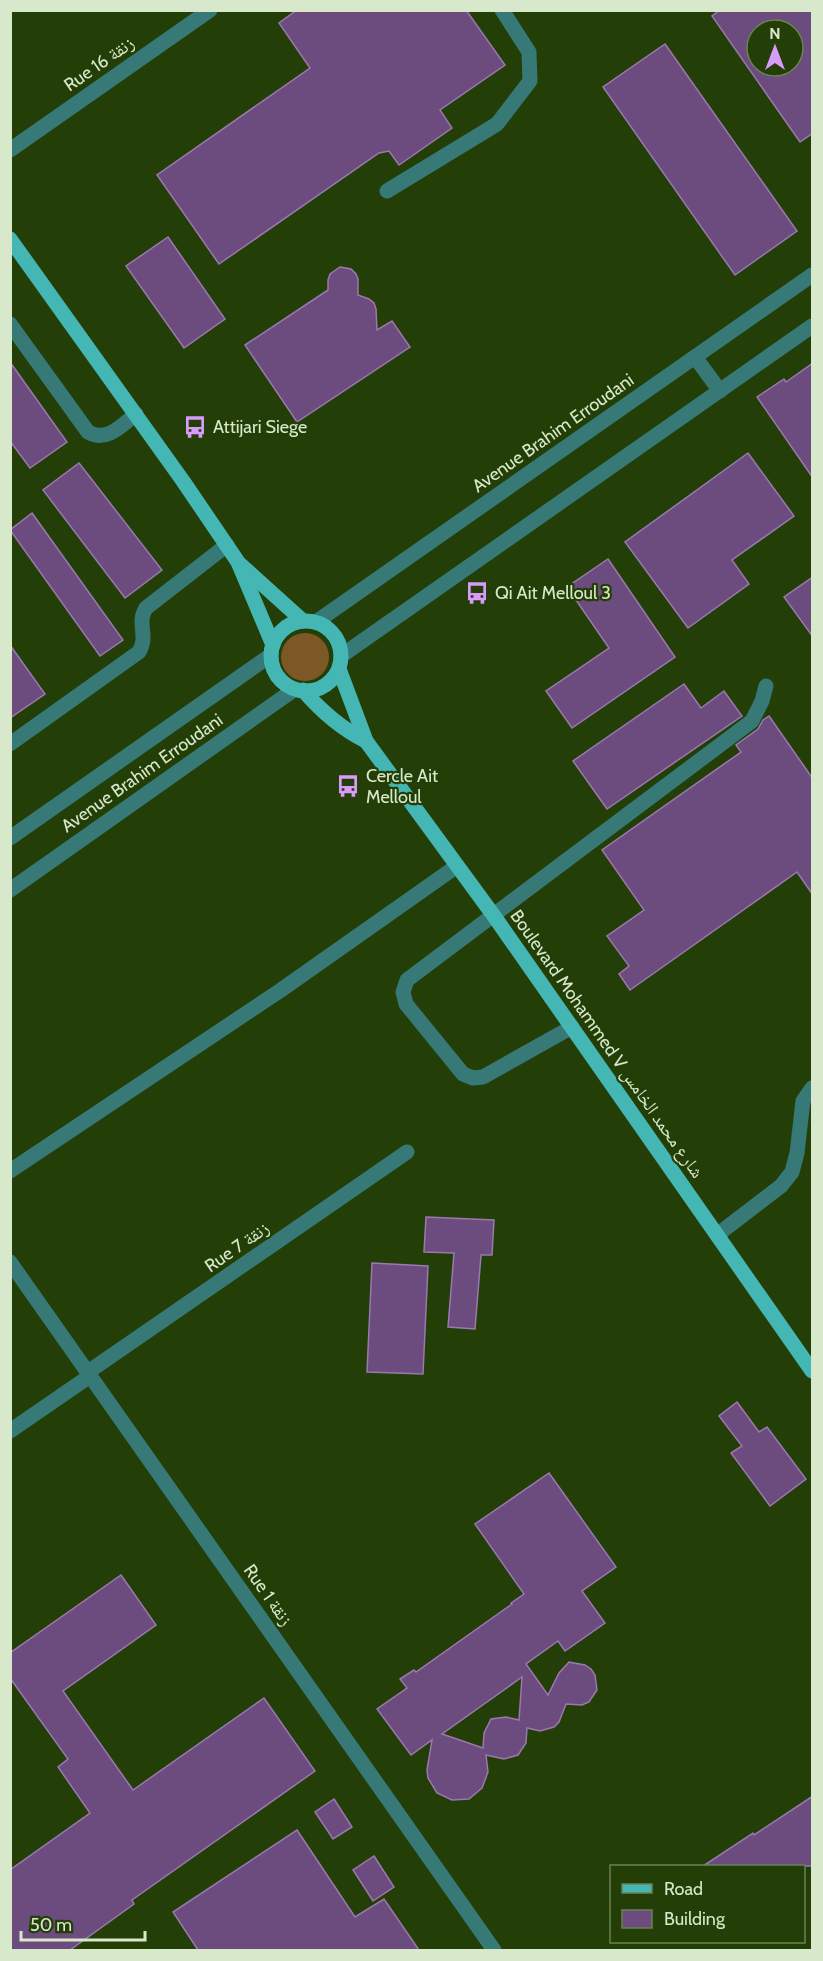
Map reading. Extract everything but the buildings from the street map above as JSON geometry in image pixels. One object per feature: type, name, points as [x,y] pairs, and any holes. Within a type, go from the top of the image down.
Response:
[{"type":"main road","points":[[10,239],[136,414],[238,562],[272,650],[273,667],[278,676],[285,683],[299,690],[314,690],[325,686],[333,678],[340,662],[339,645],[334,635],[326,627],[310,622],[238,562]]},
{"type":"main road","points":[[272,650],[285,629],[310,622]]},
{"type":"main road","name":"Boulevard Mohammed V شارع محمد الخامس","points":[[340,662],[366,741],[494,916],[813,1371]]},
{"type":"main road","name":"Boulevard Mohammed V شارع محمد الخامس","points":[[299,690],[349,732],[366,741]]},
{"type":"street","name":"Rue 16 زنقة","points":[[10,150],[210,10]]},
{"type":"street","points":[[387,191],[497,124],[530,81],[529,52],[502,10]]},
{"type":"street","name":"Avenue Brahim Erroudani","points":[[310,622],[813,275]]},
{"type":"street","points":[[10,324],[88,432],[101,437],[108,435],[136,414]]},
{"type":"street","points":[[340,662],[813,326]]},
{"type":"street","points":[[695,357],[720,391]]},
{"type":"street","points":[[10,744],[139,652],[144,644],[141,620],[146,608],[227,545]]},
{"type":"street","name":"Avenue Brahim Erroudani","points":[[10,838],[272,650]]},
{"type":"street","points":[[572,1027],[483,1077],[473,1078],[463,1074],[406,1004],[404,992],[407,980],[752,721],[762,701],[766,686]]},
{"type":"street","name":"Avenue Brahim Erroudani","points":[[10,890],[299,690]]},
{"type":"street","points":[[10,1171],[291,983],[457,866]]},
{"type":"street","points":[[717,1235],[781,1186],[792,1172],[797,1153],[803,1101],[813,1088]]},
{"type":"street","name":"Rue 7 زنقة","points":[[10,1431],[407,1152]]},
{"type":"street","name":"Rue 1 زنقة","points":[[13,1272],[89,1374],[494,1950]]},
{"type":"shaded area","points":[[300,633],[310,633],[322,640],[329,652],[329,662],[322,674],[310,681],[300,681],[285,670],[281,662],[281,652],[292,637]]},
{"type":"place","name":"Attijari Siege","points":[[195,427]]},
{"type":"place","name":"Qi Ait Melloul 3","points":[[477,593]]},
{"type":"place","name":"Cercle Ait Melloul","points":[[348,786]]}]
